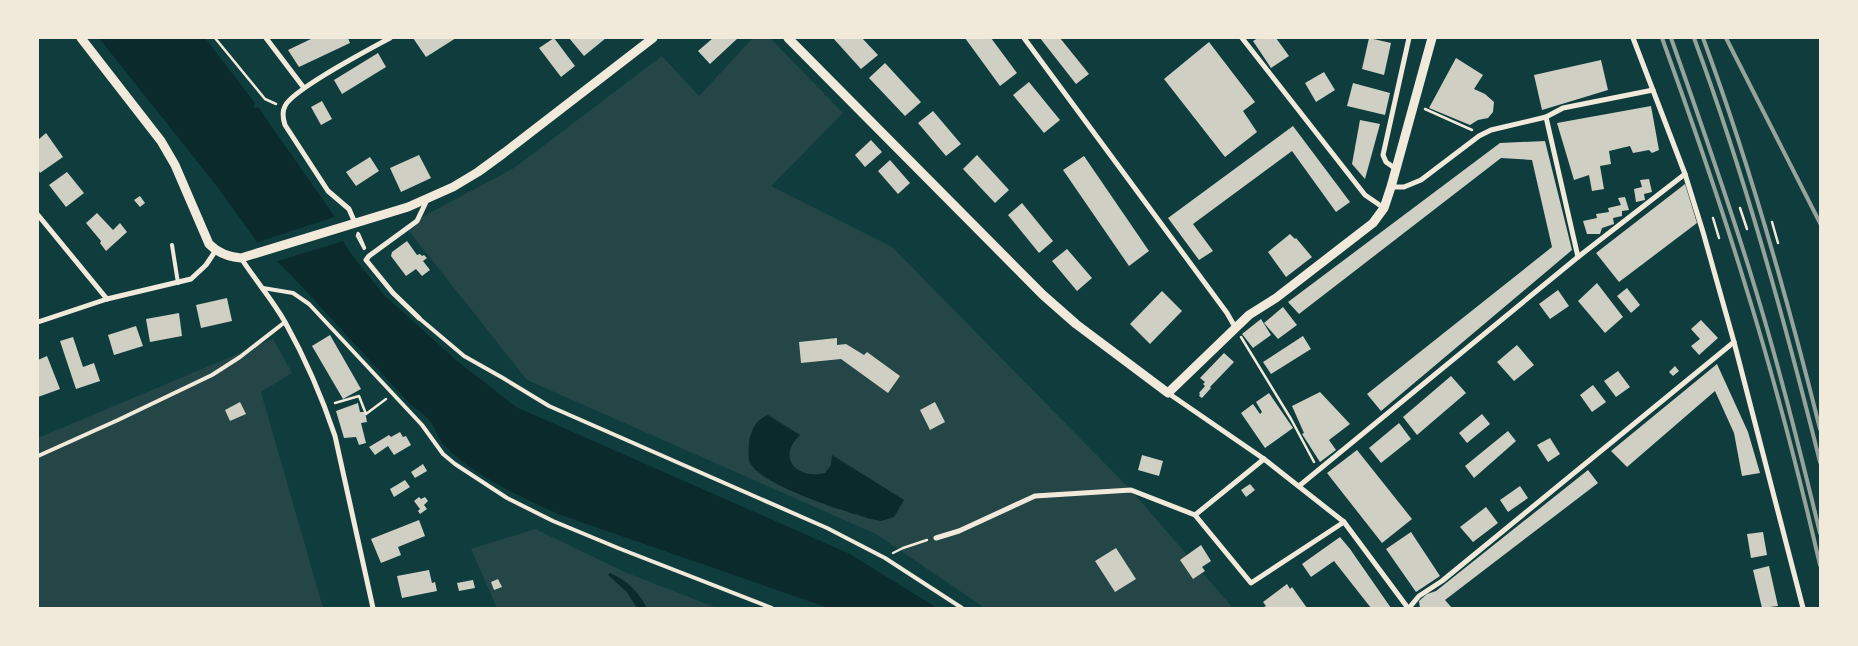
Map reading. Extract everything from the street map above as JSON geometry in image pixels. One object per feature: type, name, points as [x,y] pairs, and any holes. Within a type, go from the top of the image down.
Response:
[{"type":"street","points":[[81,38],[161,141],[185,188],[205,236],[216,250],[230,257],[241,258],[427,199],[478,172],[653,38]]},
{"type":"street","points":[[266,38],[304,88]]},
{"type":"street","points":[[352,224],[349,210],[328,191],[285,125],[283,118],[284,108],[289,100],[304,88],[390,38]]},
{"type":"street","points":[[788,38],[1043,295],[1076,324],[1168,393],[1264,459],[1344,522],[1409,608],[1419,596],[1442,581],[1734,342]]},
{"type":"street","points":[[1024,38],[1229,316],[1235,327]]},
{"type":"street","points":[[1242,38],[1366,195],[1384,208]]},
{"type":"street","points":[[1396,169],[1386,162],[1383,156],[1409,38]]},
{"type":"street","points":[[1168,393],[1235,327],[1374,223],[1384,208],[1391,187],[1432,38]]},
{"type":"street","points":[[1633,38],[1685,174],[1734,342],[1803,608]]},
{"type":"street","points":[[1391,187],[1404,187],[1421,180],[1479,136],[1490,130],[1546,116],[1564,108],[1654,90]]},
{"type":"street","points":[[1546,116],[1578,257]]},
{"type":"street","points":[[1299,486],[1578,257],[1685,174]]},
{"type":"street","points":[[419,318],[393,293],[366,260],[417,221],[427,199]]},
{"type":"street","points":[[38,215],[107,299]]},
{"type":"street","points":[[38,322],[107,299],[192,279],[199,273],[216,250]]},
{"type":"street","points":[[241,258],[285,322],[304,358],[324,406],[335,436],[374,608]]},
{"type":"street","points":[[1195,516],[1264,459]]},
{"type":"street","points":[[936,538],[959,531],[1034,496],[1131,490],[1195,516],[1251,584],[1344,522]]},
{"type":"lane","points":[[172,245],[178,283]]},
{"type":"lane","points":[[263,288],[293,293],[309,304],[422,425],[443,454],[507,498],[561,524],[772,608]]},
{"type":"lane","points":[[419,318],[464,356],[549,406],[827,528],[885,558],[962,608]]},
{"type":"lane","points":[[38,456],[212,375],[240,357],[285,322]]},
{"type":"path","points":[[215,38],[265,98],[284,108]]},
{"type":"path","points":[[1414,104],[1469,128],[1479,136]]},
{"type":"path","points":[[1740,208],[1747,229]]},
{"type":"path","points":[[1713,218],[1719,238]]},
{"type":"path","points":[[1772,222],[1778,243]]},
{"type":"path","points":[[352,224],[369,256]]},
{"type":"path","points":[[357,236],[362,247]]},
{"type":"path","points":[[1235,327],[1291,419],[1319,471]]},
{"type":"path","points":[[324,406],[359,396],[366,414],[394,394]]},
{"type":"path","points":[[885,558],[903,548],[936,538]]},
{"type":"shaded area","points":[[99,38],[205,38],[255,103],[253,107],[258,107],[335,217],[343,241],[385,296],[457,361],[516,407],[850,554],[937,608],[829,608],[558,514],[498,485],[470,467],[442,443],[427,418],[411,405],[292,276],[257,242],[219,189]]},
{"type":"shaded area","points":[[753,38],[770,38],[843,113],[771,186],[892,247],[1131,490],[1233,608],[985,608],[876,534],[527,380],[405,226],[514,168],[662,56],[699,96]]},
{"type":"shaded area","points":[[273,339],[292,373],[261,392],[323,608],[38,608],[38,438]]},
{"type":"shaded area","points":[[768,415],[800,435],[790,452],[790,459],[798,470],[815,474],[825,473],[831,465],[832,455],[904,500],[894,517],[881,521],[843,510],[803,496],[767,478],[755,469],[749,460],[749,441],[755,425],[760,419]]},
{"type":"shaded area","points":[[535,529],[627,573],[717,608],[647,608],[632,588],[610,573],[609,575],[627,592],[637,608],[497,608],[471,549]]},
{"type":"shaded area","points":[[610,573],[632,588],[647,608],[637,608],[627,592],[608,575]]},
{"type":"pier","points":[[337,216],[345,240],[343,241],[275,262],[255,243]]},
{"type":"building","points":[[313,38],[348,38],[350,43],[299,67],[288,50]]},
{"type":"building","points":[[413,38],[456,38],[426,57]]},
{"type":"building","points":[[554,38],[575,66],[561,77],[539,48]]},
{"type":"building","points":[[569,38],[606,38],[584,56]]},
{"type":"building","points":[[713,38],[738,38],[710,64],[698,51]]},
{"type":"building","points":[[833,38],[862,38],[878,55],[861,69]]},
{"type":"building","points":[[965,38],[991,38],[1017,73],[1000,86]]},
{"type":"building","points":[[1040,38],[1060,38],[1089,74],[1076,84]]},
{"type":"building","points":[[1258,38],[1276,38],[1289,56],[1271,68],[1253,41]]},
{"type":"building","points":[[1369,38],[1391,43],[1384,75],[1362,69]]},
{"type":"building","points":[[1209,42],[1255,102],[1243,111],[1257,132],[1225,157],[1164,79]]},
{"type":"building","points":[[378,53],[386,67],[342,94],[334,80]]},
{"type":"building","points":[[1456,58],[1483,75],[1474,89],[1485,94],[1494,102],[1493,112],[1488,118],[1478,120],[1470,125],[1429,108]]},
{"type":"building","points":[[1601,60],[1608,90],[1542,110],[1534,75]]},
{"type":"building","points":[[885,63],[921,102],[905,116],[869,78]]},
{"type":"building","points":[[1324,72],[1335,90],[1316,102],[1305,83]]},
{"type":"building","points":[[1029,82],[1060,120],[1044,133],[1013,95]]},
{"type":"building","points":[[1353,83],[1390,93],[1385,115],[1347,106]]},
{"type":"building","points":[[322,101],[332,119],[321,125],[311,107]]},
{"type":"building","points":[[1651,106],[1659,150],[1652,153],[1649,150],[1633,153],[1630,146],[1609,151],[1611,164],[1600,166],[1604,189],[1592,191],[1589,175],[1574,180],[1557,123]]},
{"type":"building","points":[[933,111],[961,144],[946,156],[918,123]]},
{"type":"building","points":[[1360,120],[1380,124],[1365,179],[1352,164]]},
{"type":"building","points":[[1293,126],[1350,202],[1336,212],[1292,151],[1193,224],[1213,251],[1199,260],[1168,218]]},
{"type":"building","points":[[46,133],[63,157],[40,173],[38,169],[38,140]]},
{"type":"building","points":[[871,140],[882,152],[865,167],[855,155]]},
{"type":"building","points":[[1545,141],[1572,250],[1381,411],[1367,394],[1552,247],[1532,160],[1501,158],[1299,314],[1288,302],[1500,143]]},
{"type":"building","points":[[419,155],[431,178],[401,192],[390,168]]},
{"type":"building","points":[[977,155],[1009,190],[995,203],[963,169]]},
{"type":"building","points":[[1084,156],[1149,251],[1129,266],[1063,170]]},
{"type":"building","points":[[370,157],[379,171],[356,186],[346,172]]},
{"type":"building","points":[[890,160],[910,183],[898,194],[878,171]]},
{"type":"building","points":[[67,172],[84,193],[66,207],[49,185]]},
{"type":"building","points":[[1649,179],[1652,192],[1644,194],[1645,200],[1636,202],[1634,189],[1642,187],[1640,180]]},
{"type":"building","points":[[1685,184],[1697,223],[1619,282],[1596,253]]},
{"type":"building","points":[[140,196],[145,203],[140,207],[134,200]]},
{"type":"building","points":[[1625,197],[1629,210],[1622,211],[1622,216],[1613,218],[1614,224],[1602,228],[1600,234],[1587,234],[1583,221],[1597,218],[1596,214],[1609,212],[1608,208],[1621,205],[1618,198]]},
{"type":"building","points":[[1022,203],[1053,241],[1039,253],[1008,215]]},
{"type":"building","points":[[97,213],[113,230],[120,223],[127,232],[106,251],[100,243],[101,241],[86,223]]},
{"type":"building","points":[[1290,234],[1296,238],[1312,257],[1286,277],[1268,252]]},
{"type":"building","points":[[407,241],[417,255],[424,255],[427,258],[423,261],[430,270],[422,276],[416,269],[406,276],[391,256],[392,252]]},
{"type":"building","points":[[1067,249],[1092,278],[1077,291],[1052,261]]},
{"type":"building","points":[[1597,283],[1623,317],[1605,333],[1578,301]]},
{"type":"building","points":[[1627,288],[1640,305],[1631,313],[1617,296]]},
{"type":"building","points":[[1558,290],[1569,306],[1550,319],[1539,304]]},
{"type":"building","points":[[1162,291],[1182,311],[1150,344],[1130,324]]},
{"type":"building","points":[[227,298],[232,321],[201,328],[196,305]]},
{"type":"building","points":[[1283,307],[1297,325],[1278,339],[1264,323]]},
{"type":"building","points":[[179,313],[182,336],[150,342],[146,319]]},
{"type":"building","points":[[1261,319],[1271,335],[1253,348],[1242,334]]},
{"type":"building","points":[[1701,320],[1718,338],[1699,355],[1691,346],[1700,339],[1691,329]]},
{"type":"building","points":[[136,326],[143,346],[114,355],[108,335]]},
{"type":"building","points":[[330,335],[361,389],[343,399],[312,346]]},
{"type":"building","points":[[1303,336],[1311,349],[1271,374],[1263,362]]},
{"type":"building","points":[[73,337],[83,367],[94,363],[100,381],[76,389],[60,341]]},
{"type":"building","points":[[837,338],[837,345],[846,344],[864,355],[867,352],[900,376],[888,393],[841,359],[801,363],[799,342]]},
{"type":"building","points":[[1517,345],[1534,365],[1514,381],[1497,362]]},
{"type":"building","points":[[1224,353],[1234,362],[1202,398],[1199,396],[1199,393],[1205,386],[1203,384],[1205,382],[1200,378]]},
{"type":"building","points":[[47,356],[60,389],[38,397],[38,360]]},
{"type":"building","points":[[1717,364],[1748,432],[1760,473],[1742,476],[1734,433],[1715,391],[1627,467],[1611,451]]},
{"type":"building","points":[[1675,366],[1679,371],[1673,376],[1669,372]]},
{"type":"building","points":[[1618,371],[1630,387],[1616,397],[1604,381]]},
{"type":"building","points":[[1451,376],[1466,393],[1417,435],[1403,417]]},
{"type":"building","points":[[1593,385],[1606,402],[1592,412],[1580,395]]},
{"type":"building","points":[[1320,392],[1350,424],[1329,440],[1336,450],[1320,462],[1302,434],[1304,433],[1292,406]]},
{"type":"building","points":[[1269,393],[1293,428],[1265,448],[1241,413],[1253,404],[1260,414],[1262,412],[1256,402]]},
{"type":"building","points":[[240,402],[246,414],[230,421],[225,410]]},
{"type":"building","points":[[935,402],[945,422],[930,430],[920,410]]},
{"type":"building","points":[[358,403],[360,412],[365,412],[367,422],[361,423],[366,443],[359,445],[356,437],[344,438],[336,411]]},
{"type":"building","points":[[1482,414],[1490,424],[1467,443],[1459,433]]},
{"type":"building","points":[[1399,423],[1411,439],[1381,463],[1369,448]]},
{"type":"building","points":[[1508,431],[1516,441],[1474,478],[1465,466]]},
{"type":"building","points":[[400,432],[403,437],[406,436],[411,445],[394,455],[388,446],[375,455],[369,447],[389,435],[391,437]]},
{"type":"building","points":[[1550,438],[1560,454],[1548,462],[1537,445]]},
{"type":"building","points":[[1357,450],[1412,519],[1382,543],[1327,473]]},
{"type":"building","points":[[1142,455],[1163,461],[1159,476],[1138,470]]},
{"type":"building","points":[[423,464],[427,471],[415,478],[411,472]]},
{"type":"building","points":[[1588,470],[1598,483],[1445,600],[1452,608],[1420,608],[1419,601],[1427,594],[1436,591]]},
{"type":"building","points":[[405,480],[410,487],[394,497],[390,489]]},
{"type":"building","points":[[1250,484],[1255,490],[1246,497],[1241,490]]},
{"type":"building","points":[[1520,486],[1528,498],[1508,512],[1500,500]]},
{"type":"building","points":[[419,497],[421,499],[425,497],[428,501],[424,505],[427,509],[420,514],[418,511],[420,509],[414,501]]},
{"type":"building","points":[[1486,507],[1498,523],[1473,542],[1460,527]]},
{"type":"building","points":[[419,520],[425,536],[398,547],[401,555],[381,563],[371,539]]},
{"type":"building","points":[[1411,532],[1440,576],[1416,592],[1386,549]]},
{"type":"building","points":[[1763,532],[1767,555],[1751,558],[1747,534]]},
{"type":"building","points":[[1340,537],[1391,608],[1371,608],[1334,561],[1311,577],[1302,564]]},
{"type":"building","points":[[1201,545],[1211,561],[1202,567],[1205,571],[1193,579],[1180,560]]},
{"type":"building","points":[[1116,548],[1136,579],[1115,592],[1095,561]]},
{"type":"building","points":[[1769,566],[1778,606],[1762,608],[1753,570]]},
{"type":"building","points":[[429,570],[432,583],[435,582],[437,591],[402,598],[397,576]]},
{"type":"building","points":[[498,579],[502,587],[494,590],[491,582]]},
{"type":"building","points":[[473,580],[475,588],[459,591],[457,583]]},
{"type":"building","points":[[1287,584],[1290,589],[1292,587],[1307,608],[1262,608],[1266,606],[1263,602]]},
{"type":"railway","points":[[1662,38],[1715,189],[1755,316],[1785,422],[1820,565]]},
{"type":"railway","points":[[1671,38],[1723,187],[1762,310],[1820,533]]},
{"type":"railway","points":[[1694,38],[1713,90],[1763,248],[1820,462]]},
{"type":"railway","points":[[1703,38],[1767,232],[1820,429]]},
{"type":"railway","points":[[1726,38],[1820,223]]}]
